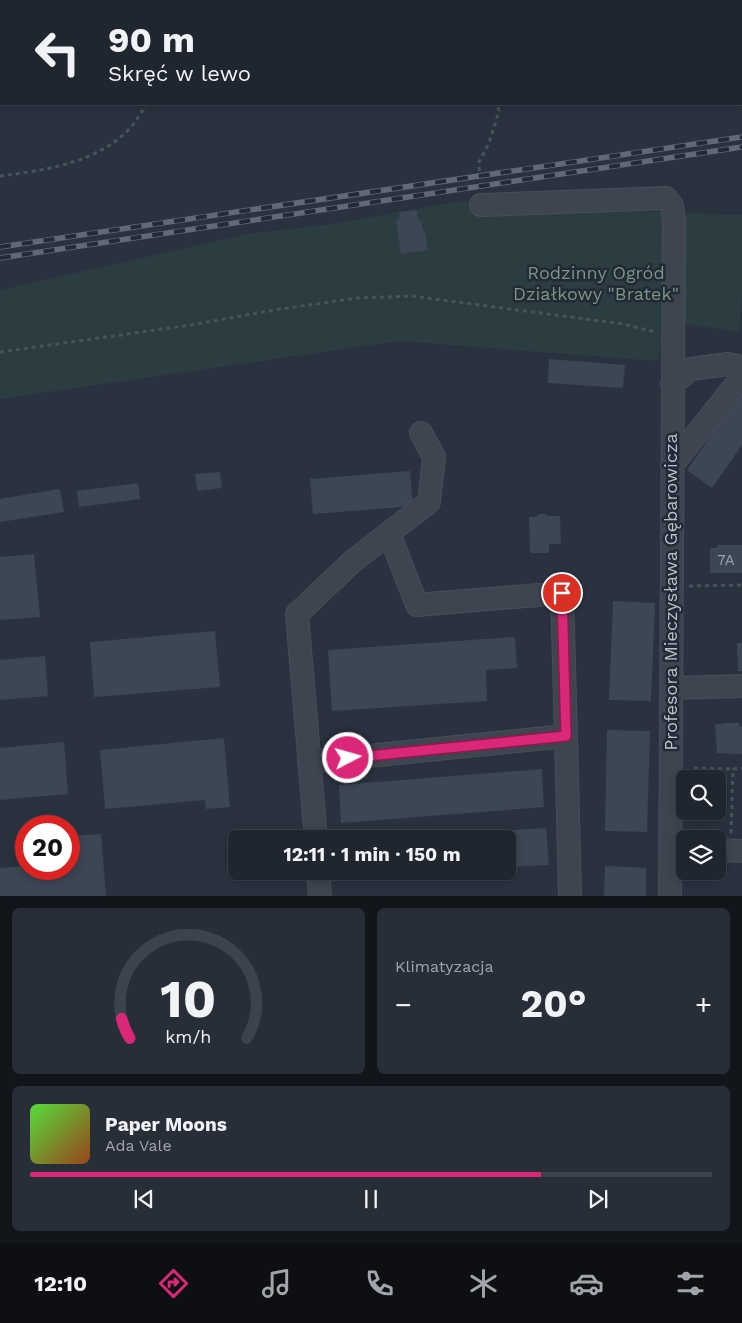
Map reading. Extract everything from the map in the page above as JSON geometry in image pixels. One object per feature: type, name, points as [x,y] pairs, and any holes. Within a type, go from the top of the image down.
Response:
[{"type":"street","name":"Profesora Mieczysława Gębarowicza","points":[[480,205],[666,198],[672,206],[674,221],[671,688],[677,830]]},
{"type":"street","points":[[672,384],[691,368],[728,364],[742,367]]},
{"type":"street","points":[[672,465],[742,377]]},
{"type":"street","points":[[315,830],[297,614],[354,561],[429,502],[434,457],[420,433]]},
{"type":"street","points":[[389,533],[417,605],[562,593],[570,896]]},
{"type":"street","points":[[671,688],[742,686]]},
{"type":"street","points":[[309,762],[566,736]]},
{"type":"street","name":"Profesora Mieczysława Gębarowicza","points":[[670,896],[676,861]]},
{"type":"street","points":[[319,880],[320,896]]},
{"type":"path","points":[[0,176],[35,171],[90,157],[113,144],[132,126],[146,105]]},
{"type":"path","points":[[480,205],[479,162],[489,143],[499,111],[497,105]]},
{"type":"path","points":[[0,352],[191,325],[357,298],[412,296],[623,324],[672,342]]},
{"type":"path","points":[[671,586],[742,585]]},
{"type":"path","points":[[694,768],[742,768]]},
{"type":"path","points":[[730,851],[733,768]]},
{"type":"green space","name":"Rodzinny Ogród Działkowy \"Bratek\"","points":[[468,200],[480,212],[538,208],[742,215],[742,292],[739,332],[667,321],[657,361],[399,341],[0,399],[0,290],[248,234],[332,224]]},
{"type":"building","points":[[417,210],[418,220],[421,221],[425,231],[428,250],[401,254],[396,220],[400,219],[399,212]]},
{"type":"building","points":[[549,359],[625,365],[623,388],[548,383]]},
{"type":"building","points":[[742,391],[742,445],[712,488],[687,470]]},
{"type":"building","points":[[410,471],[413,506],[313,514],[310,479]]},
{"type":"building","points":[[220,472],[222,488],[197,491],[195,474]]},
{"type":"building","points":[[138,483],[140,499],[79,507],[77,491]]},
{"type":"building","points":[[60,489],[64,512],[0,522],[0,499]]},
{"type":"building","points":[[539,514],[560,516],[561,544],[549,544],[549,553],[530,553],[529,517],[536,517]]},
{"type":"building","points":[[717,545],[742,545],[742,573],[710,573],[710,548],[717,548]]},
{"type":"building","points":[[34,554],[40,617],[0,620],[0,557]]},
{"type":"building","points":[[613,601],[655,603],[651,701],[609,700]]},
{"type":"building","points":[[215,631],[220,687],[94,697],[90,642]]},
{"type":"building","points":[[515,637],[517,668],[486,670],[487,701],[332,711],[328,650]]},
{"type":"building","points":[[737,643],[742,643],[742,671],[738,671]]},
{"type":"building","points":[[45,656],[48,696],[0,700],[0,660]]},
{"type":"building","points":[[739,723],[739,727],[742,727],[742,754],[717,753],[715,724]]},
{"type":"building","points":[[607,730],[650,731],[647,832],[605,831]]},
{"type":"building","points":[[224,738],[230,807],[206,809],[205,800],[105,809],[100,750]]},
{"type":"building","points":[[64,742],[68,794],[0,800],[0,748]]},
{"type":"building","points":[[542,769],[544,807],[341,823],[339,785]]},
{"type":"building","points":[[546,828],[549,865],[516,867],[516,830],[513,830]]},
{"type":"building","points":[[101,834],[106,896],[0,896],[0,868],[15,867],[15,880],[80,880],[80,835]]},
{"type":"building","points":[[605,866],[646,868],[646,896],[604,896]]},
{"type":"railway","points":[[0,247],[742,137]]},
{"type":"railway","points":[[0,258],[742,147]]},
{"type":"route","points":[[348,758],[566,736],[562,593]]}]
